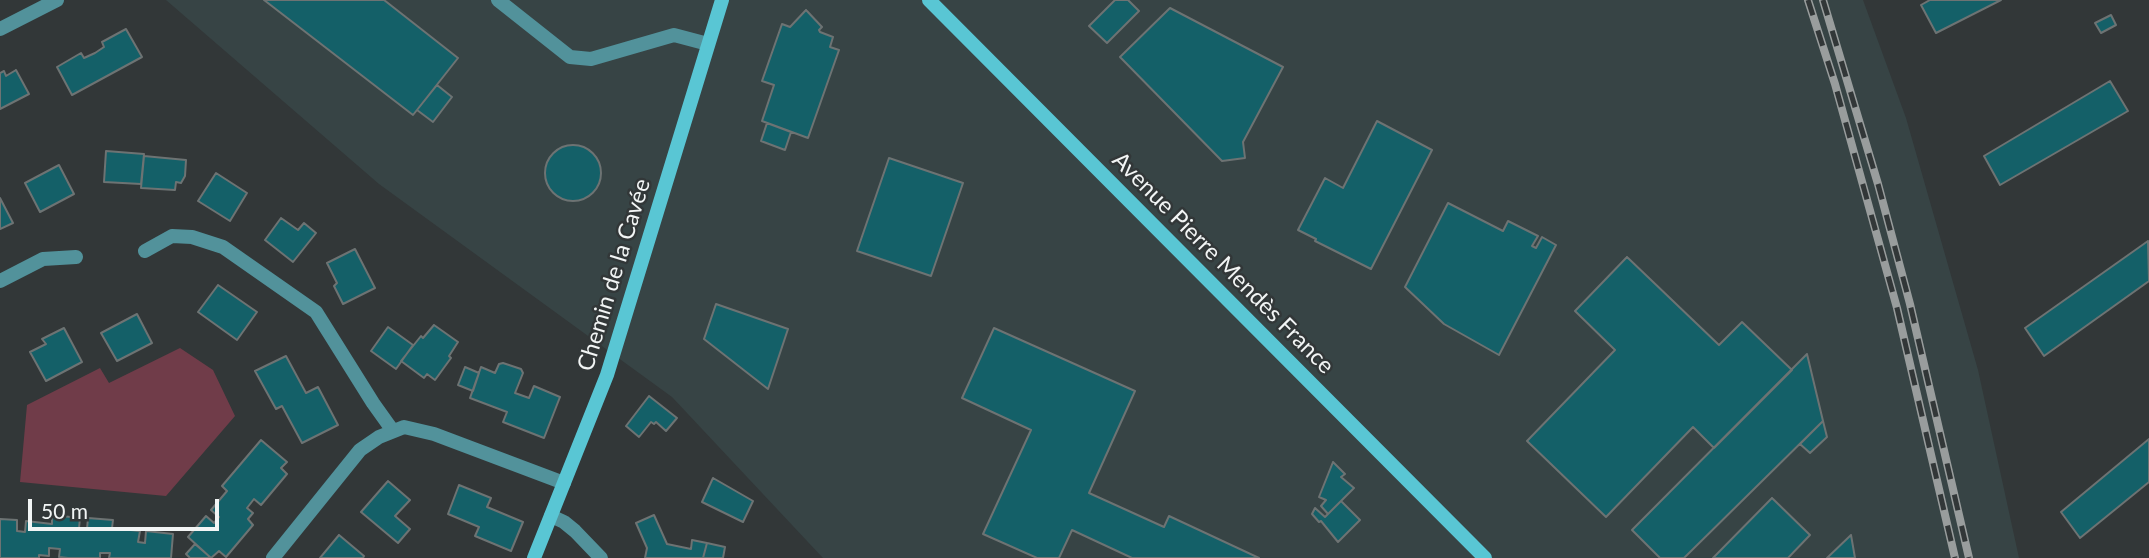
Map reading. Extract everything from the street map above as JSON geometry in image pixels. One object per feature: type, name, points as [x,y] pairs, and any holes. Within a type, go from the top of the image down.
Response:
[{"type":"main road","name":"Chemin de la Cavée","points":[[534,558],[607,375],[722,0]]},
{"type":"main road","name":"Avenue Pierre Mendès France","points":[[929,0],[1485,558]]},
{"type":"street","points":[[0,29],[57,0]]},
{"type":"street","points":[[498,0],[570,57],[591,59],[674,35],[708,44]]},
{"type":"street","points":[[145,251],[172,236],[192,237],[223,247],[316,312],[393,431]]},
{"type":"street","points":[[0,281],[43,259],[76,257]]},
{"type":"street","points":[[273,558],[360,450],[379,437],[404,427],[434,435],[564,484]]},
{"type":"street","points":[[551,516],[575,531],[601,558]]},
{"type":"shaded area","points":[[166,0],[1863,0],[1906,118],[1978,370],[2019,558],[823,558],[672,397],[379,184]]},
{"type":"shaded area","points":[[180,348],[213,370],[235,416],[166,496],[20,482],[27,405],[100,368],[109,383]]},
{"type":"building","points":[[264,0],[384,0],[458,58],[413,115]]},
{"type":"building","points":[[1115,0],[1128,0],[1139,11],[1107,43],[1089,26]]},
{"type":"building","points":[[1930,0],[2001,0],[1936,33],[1921,5]]},
{"type":"building","points":[[1170,8],[1283,67],[1243,142],[1245,158],[1222,161],[1120,57]]},
{"type":"building","points":[[806,10],[822,27],[820,32],[833,37],[830,47],[839,50],[808,138],[762,121],[774,85],[762,81],[782,24],[790,27]]},
{"type":"building","points":[[2111,15],[2116,25],[2101,33],[2095,23]]},
{"type":"building","points":[[126,29],[142,57],[72,95],[57,67],[81,53],[84,58],[95,53],[104,47],[102,42]]},
{"type":"building","points":[[16,70],[29,94],[0,109],[0,73],[4,71],[6,76]]},
{"type":"building","points":[[2110,81],[2128,111],[2000,185],[1984,156]]},
{"type":"building","points":[[437,85],[452,97],[433,122],[417,110]]},
{"type":"building","points":[[1377,121],[1432,150],[1371,269],[1298,230],[1325,178],[1343,188]]},
{"type":"building","points":[[767,123],[791,132],[785,150],[761,141]]},
{"type":"building","points":[[573,145],[584,147],[593,153],[599,162],[599,184],[593,193],[584,199],[573,201],[562,199],[553,193],[547,184],[545,173],[547,162],[553,153],[562,147]]},
{"type":"building","points":[[106,151],[144,154],[141,184],[104,182]]},
{"type":"building","points":[[144,156],[186,160],[185,176],[181,183],[176,182],[175,190],[141,188]]},
{"type":"building","points":[[889,158],[963,183],[931,276],[857,251]]},
{"type":"building","points":[[59,165],[74,194],[40,212],[25,183]]},
{"type":"building","points":[[216,173],[247,193],[230,221],[198,201]]},
{"type":"building","points":[[0,198],[13,223],[0,229]]},
{"type":"building","points":[[1448,203],[1503,231],[1508,221],[1538,236],[1532,246],[1536,248],[1542,237],[1556,245],[1499,355],[1444,324],[1405,287]]},
{"type":"building","points":[[281,218],[298,230],[304,223],[316,233],[293,262],[265,240]]},
{"type":"building","points":[[2148,241],[2149,281],[2044,356],[2025,328]]},
{"type":"building","points":[[355,249],[375,288],[343,304],[327,263]]},
{"type":"building","points":[[1627,257],[1719,345],[1742,322],[1792,370],[1714,448],[1693,427],[1606,517],[1527,441],[1615,350],[1575,311]]},
{"type":"building","points":[[218,285],[257,312],[237,340],[198,312]]},
{"type":"building","points":[[716,304],[788,329],[768,389],[704,339]]},
{"type":"building","points":[[137,314],[152,343],[117,361],[101,333]]},
{"type":"building","points":[[434,325],[458,342],[449,356],[451,358],[435,380],[427,374],[424,378],[401,361],[421,336],[423,338]]},
{"type":"building","points":[[388,327],[413,345],[396,369],[371,351]]},
{"type":"building","points":[[64,328],[82,362],[46,381],[30,352],[46,344],[42,339]]},
{"type":"building","points":[[994,328],[1135,391],[1089,493],[1164,527],[1169,516],[1259,558],[1132,558],[1072,530],[1059,558],[1037,558],[983,534],[1031,430],[962,398]]},
{"type":"building","points":[[1807,354],[1823,421],[1684,558],[1660,558],[1632,530]]},
{"type":"building","points":[[286,356],[306,393],[318,387],[338,425],[302,443],[282,406],[276,409],[255,371]]},
{"type":"building","points":[[499,364],[521,369],[523,373],[515,393],[529,398],[534,386],[560,397],[544,438],[503,422],[507,412],[470,398],[481,367],[495,373]]},
{"type":"building","points":[[465,367],[479,373],[473,391],[458,385]]},
{"type":"building","points":[[649,396],[677,418],[666,431],[656,422],[651,422],[639,437],[626,426]]},
{"type":"building","points":[[1823,421],[1827,437],[1810,453],[1800,444]]},
{"type":"building","points":[[2149,439],[2149,482],[2080,538],[2061,512]]},
{"type":"building","points":[[261,440],[287,462],[281,468],[287,474],[261,505],[254,499],[247,508],[253,513],[248,519],[253,525],[226,557],[219,551],[211,558],[188,537],[206,516],[214,523],[219,517],[211,510],[227,491],[222,486]]},
{"type":"building","points":[[1333,462],[1345,474],[1341,477],[1354,488],[1328,514],[1321,506],[1326,500],[1319,497]]},
{"type":"building","points":[[713,478],[753,501],[743,522],[702,502]]},
{"type":"building","points":[[388,481],[410,500],[395,516],[410,529],[398,543],[361,512]]},
{"type":"building","points":[[459,485],[491,498],[487,507],[523,522],[511,551],[475,536],[479,527],[448,514]]},
{"type":"building","points":[[1772,498],[1810,535],[1788,558],[1713,558]]},
{"type":"building","points":[[1341,501],[1360,520],[1338,542],[1312,514],[1315,508],[1325,517]]},
{"type":"building","points":[[52,515],[80,518],[79,528],[87,529],[88,518],[113,520],[112,528],[140,531],[138,542],[145,543],[146,531],[173,534],[171,558],[109,558],[110,553],[100,553],[100,558],[68,558],[59,557],[60,549],[49,548],[49,556],[0,558],[0,519],[17,520],[17,531],[25,532],[26,521],[52,524]]},
{"type":"building","points":[[654,515],[667,544],[691,549],[692,540],[707,543],[703,558],[645,558],[647,548],[636,523]]},
{"type":"building","points":[[339,535],[364,556],[363,558],[320,558]]},
{"type":"building","points":[[1851,535],[1855,558],[1827,558]]},
{"type":"building","points":[[707,543],[725,547],[723,558],[703,558]]},
{"type":"building","points":[[195,544],[210,557],[190,558],[186,554]]},
{"type":"railway","points":[[1808,0],[1835,84],[1897,308],[1955,558]]},
{"type":"railway","points":[[1823,0],[1878,184],[1910,304],[1969,558]]}]
